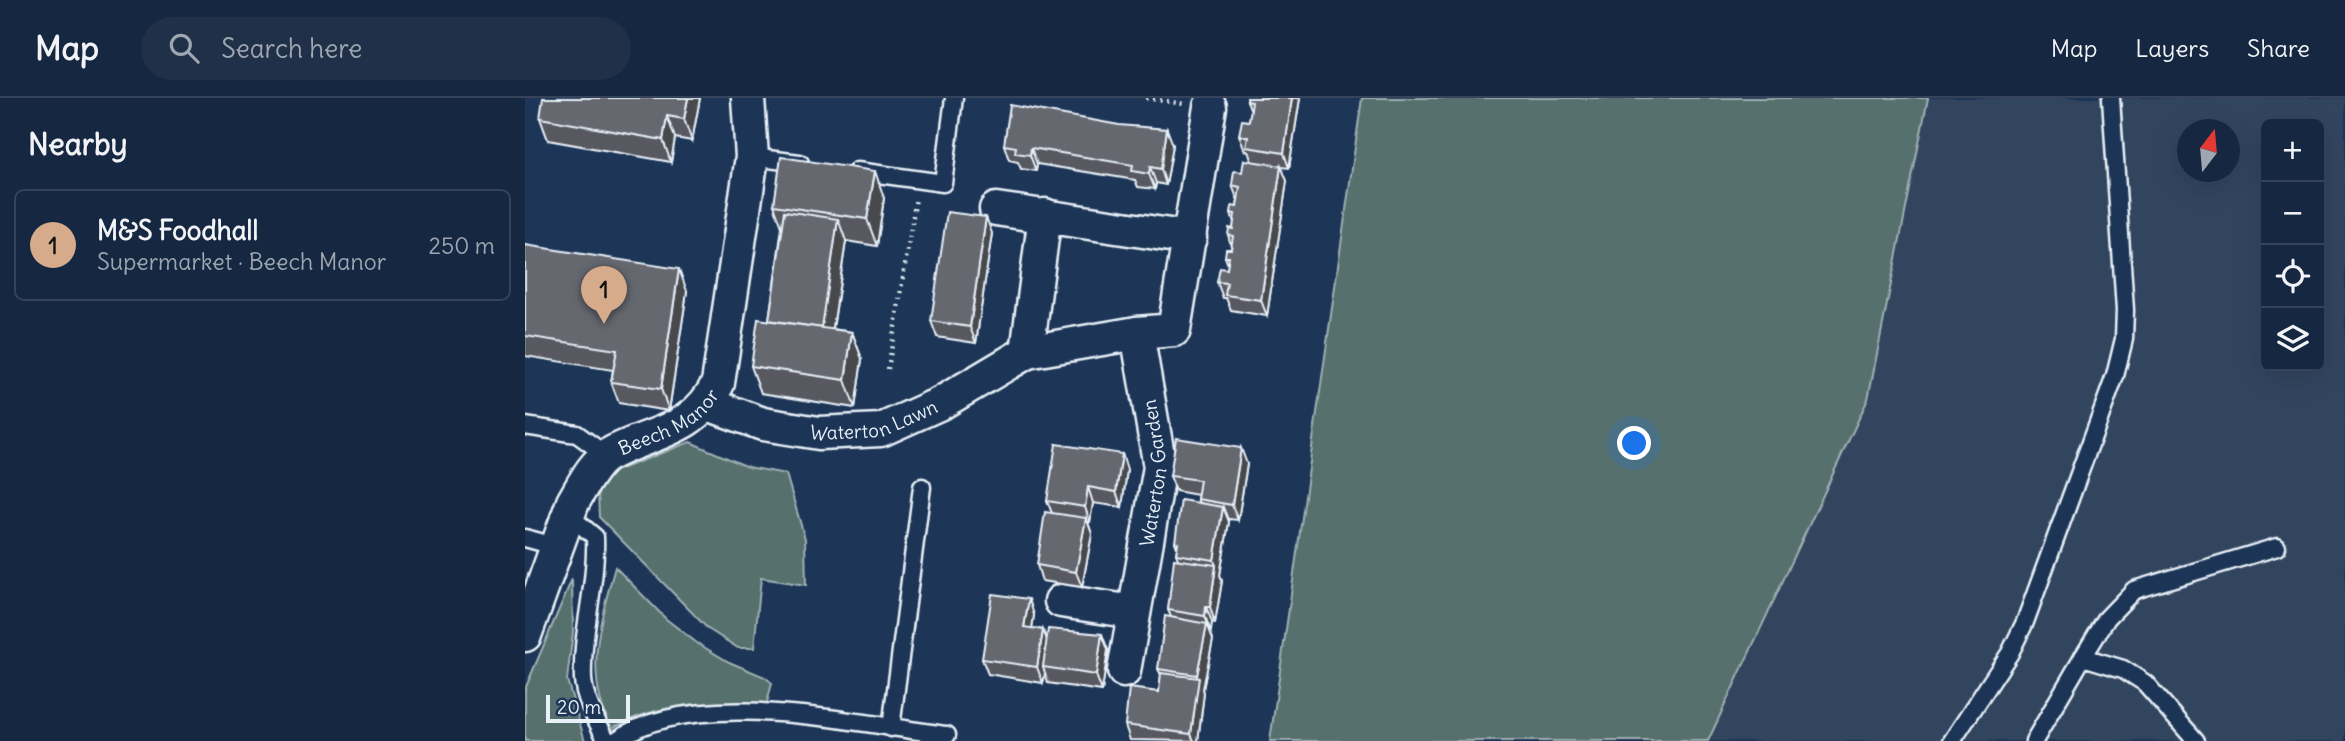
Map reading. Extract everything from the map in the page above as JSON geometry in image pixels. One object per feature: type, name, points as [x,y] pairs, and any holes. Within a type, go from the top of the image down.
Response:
[{"type":"street","name":"Beech Manor","points":[[525,635],[569,514],[584,482],[606,455],[651,439],[689,419],[708,404],[718,383],[752,157],[748,98]]},
{"type":"street","name":"Waterton Lawn","points":[[708,404],[763,424],[819,433],[881,430],[922,413],[1027,352],[1137,333],[1174,330],[1210,107]]},
{"type":"street","points":[[996,209],[1189,238]]},
{"type":"street","points":[[1027,352],[1045,215]]},
{"type":"street","name":"Waterton Garden","points":[[1124,671],[1160,467],[1137,333]]},
{"type":"street","points":[[1061,601],[1135,612]]},
{"type":"lane","points":[[838,169],[943,183],[954,98]]},
{"type":"lane","points":[[1952,741],[2010,653],[2031,610],[2104,411],[2118,364],[2124,339],[2125,310],[2111,98]]},
{"type":"lane","points":[[752,157],[811,165]]},
{"type":"lane","points":[[525,426],[577,434],[606,455]]},
{"type":"lane","points":[[891,728],[922,487]]},
{"type":"lane","points":[[569,514],[595,537],[594,590],[585,641],[583,682],[607,741]]},
{"type":"lane","points":[[525,538],[558,547]]},
{"type":"lane","points":[[2034,741],[2107,618],[2134,590],[2277,547]]},
{"type":"lane","points":[[2083,657],[2123,669],[2145,683],[2196,741]]},
{"type":"lane","points":[[615,741],[634,728],[709,711],[768,713],[947,735]]},
{"type":"path","points":[[888,369],[919,180]]},
{"type":"shaded area","points":[[1928,98],[2345,98],[2345,741],[1708,741],[1868,399]]},
{"type":"green space","points":[[1362,98],[1928,98],[1868,399],[1708,741],[1270,741]]},
{"type":"green space","points":[[690,442],[748,467],[786,474],[805,539],[806,585],[761,578],[754,648],[738,648],[708,629],[599,517],[598,492],[613,472]]},
{"type":"green space","points":[[615,567],[666,619],[697,643],[772,683],[767,703],[679,706],[644,715],[612,728],[603,709],[596,669],[600,628]]},
{"type":"green space","points":[[572,579],[573,632],[567,680],[585,741],[525,741],[525,689]]},
{"type":"building","points":[[543,98],[688,98],[684,119],[667,116],[663,140],[540,118]]},
{"type":"building","points":[[1247,98],[1292,98],[1284,153],[1246,147],[1248,137],[1239,135],[1242,120],[1249,121],[1252,102],[1247,101]]},
{"type":"building","points":[[1010,105],[1119,125],[1167,129],[1161,169],[1150,167],[1149,174],[1132,171],[1133,165],[1031,148],[1030,155],[1015,153],[1016,147],[1004,145]]},
{"type":"building","points":[[781,157],[875,171],[867,219],[774,205]]},
{"type":"building","points":[[1244,160],[1281,166],[1261,300],[1225,295],[1227,283],[1217,282],[1220,268],[1227,269],[1229,257],[1225,257],[1226,249],[1231,249],[1233,236],[1228,235],[1229,228],[1233,229],[1235,214],[1231,213],[1232,206],[1237,207],[1240,187],[1232,185],[1234,171],[1242,172]]},
{"type":"building","points":[[785,211],[838,219],[822,328],[769,320]]},
{"type":"building","points":[[947,212],[986,217],[970,327],[931,321]]},
{"type":"building","points":[[525,245],[679,269],[661,389],[611,382],[617,350],[525,336]]},
{"type":"building","points":[[758,319],[852,332],[845,380],[751,366]]},
{"type":"building","points":[[1176,438],[1241,448],[1232,505],[1197,499],[1200,480],[1170,476]]},
{"type":"building","points":[[1056,444],[1122,454],[1116,492],[1088,487],[1085,507],[1047,501]]},
{"type":"building","points":[[1181,500],[1223,507],[1214,560],[1176,554],[1178,543],[1175,542]]},
{"type":"building","points":[[1045,512],[1086,518],[1076,572],[1037,565]]},
{"type":"building","points":[[1174,559],[1216,565],[1210,607],[1206,607],[1205,616],[1168,610]]},
{"type":"building","points":[[992,594],[1029,599],[1024,627],[1043,630],[1037,667],[982,659]]},
{"type":"building","points":[[1165,616],[1207,624],[1197,675],[1158,669]]},
{"type":"building","points":[[1048,629],[1102,634],[1096,675],[1043,667]]},
{"type":"building","points":[[1161,673],[1199,678],[1191,734],[1125,725],[1129,688],[1159,692]]},
{"type":"place","name":"M&S Foodhall","points":[[604,324]]}]
